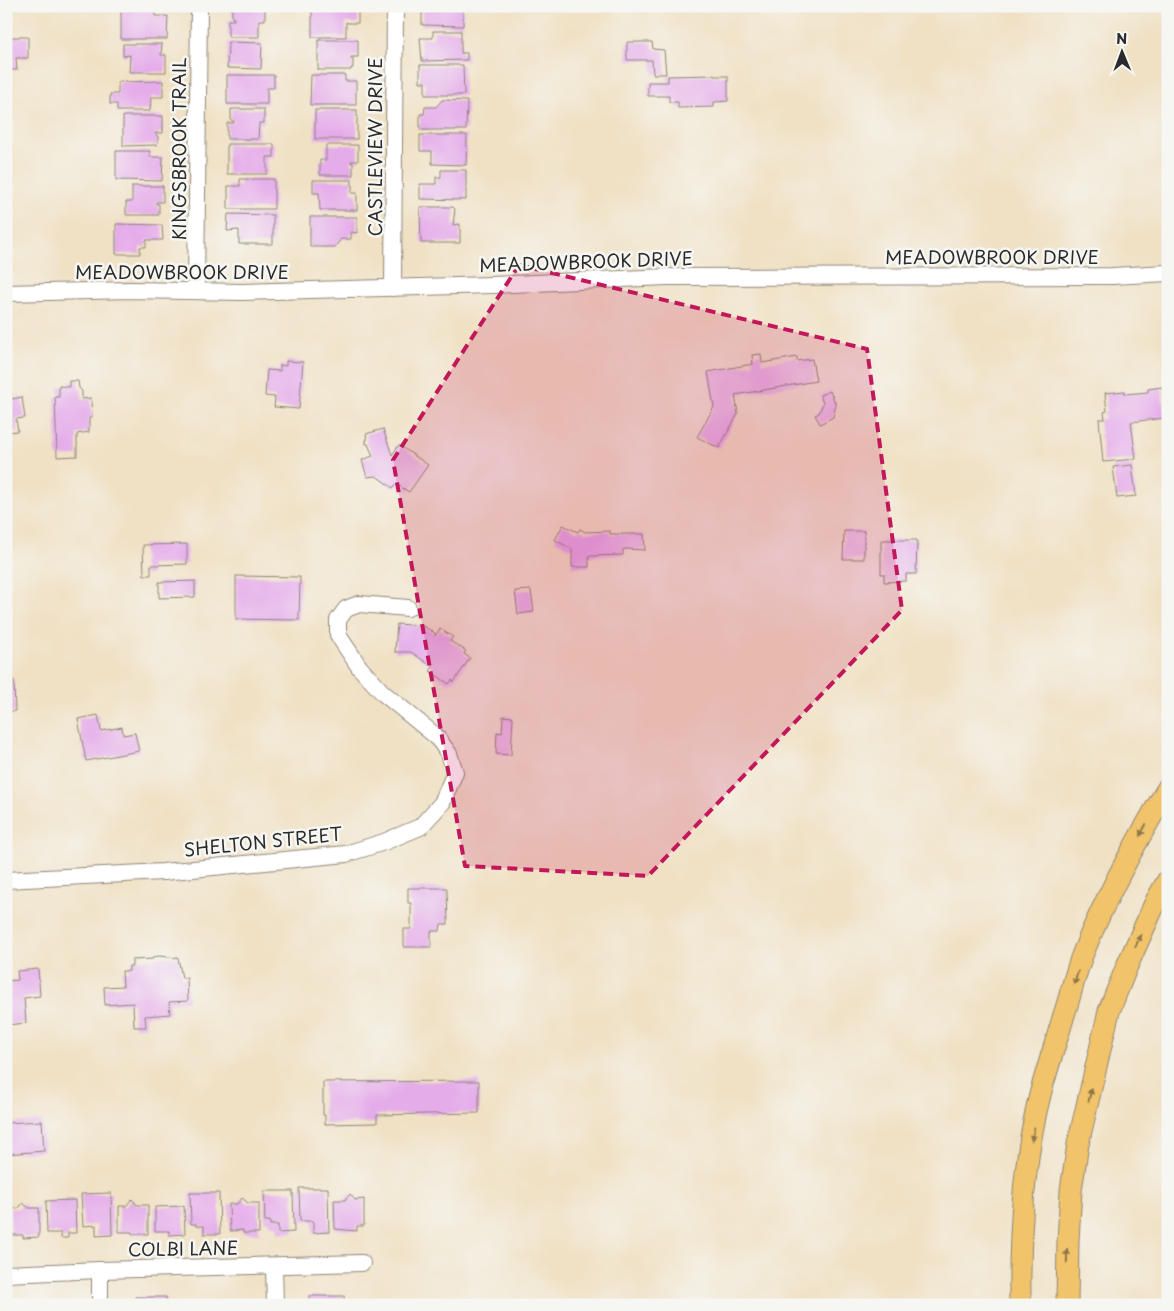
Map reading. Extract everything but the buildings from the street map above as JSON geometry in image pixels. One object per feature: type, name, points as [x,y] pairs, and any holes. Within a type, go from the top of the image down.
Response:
[{"type":"main road","points":[[1020,1305],[1019,1278],[1024,1196],[1031,1142],[1041,1092],[1083,954],[1114,884],[1168,788]]},
{"type":"main road","points":[[1067,1305],[1071,1190],[1078,1144],[1109,1011],[1156,901],[1168,880]]},
{"type":"street","name":"KINGSBROOK TRAIL","points":[[196,291],[199,6]]},
{"type":"street","name":"CASTLEVIEW DRIVE","points":[[393,288],[395,6]]},
{"type":"street","name":"MEADOWBROOK DRIVE","points":[[6,293],[130,290],[242,292],[666,277],[1112,276],[1168,273]]},
{"type":"street","name":"SHELTON STREET","points":[[6,880],[163,872],[346,854],[384,842],[420,827],[442,803],[455,772],[449,754],[437,737],[382,693],[360,668],[338,635],[338,620],[346,609],[359,604],[408,608]]},
{"type":"street","name":"COLBI LANE","points":[[6,1274],[362,1263]]},
{"type":"street","points":[[274,1266],[275,1305]]},
{"type":"street","points":[[100,1270],[100,1305]]},
{"type":"highlighted area","points":[[519,265],[867,349],[902,610],[648,876],[465,866],[393,460]]}]
